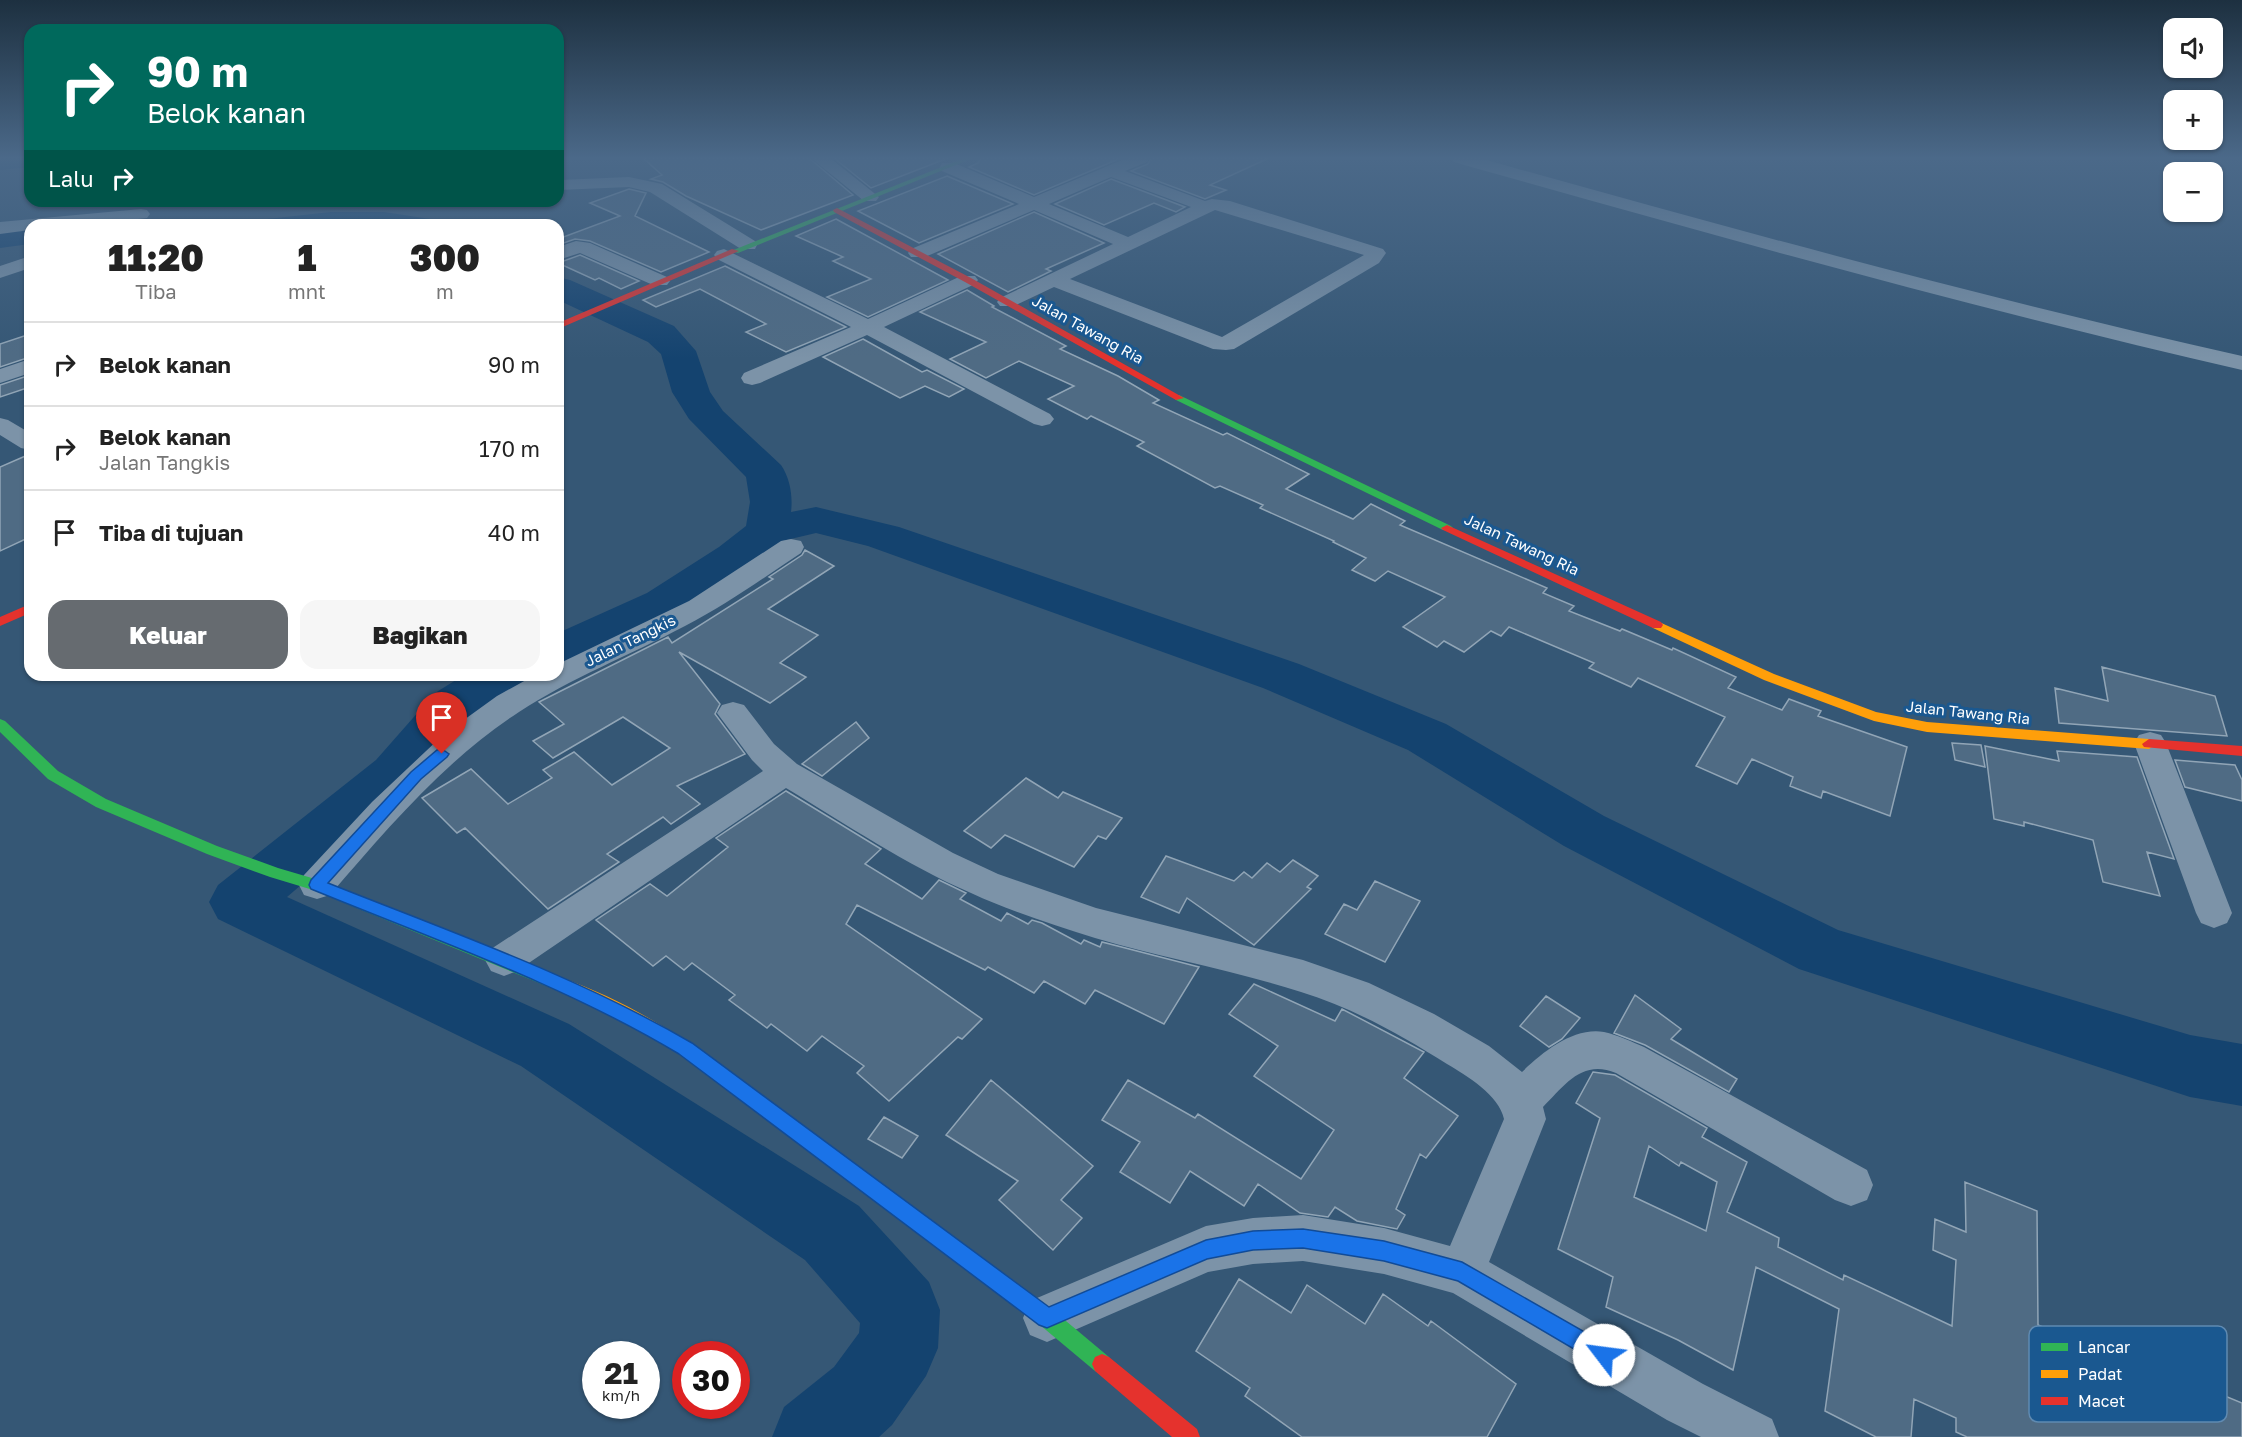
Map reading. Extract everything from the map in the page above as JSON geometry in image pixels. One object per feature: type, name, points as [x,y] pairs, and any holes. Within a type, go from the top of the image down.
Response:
[{"type":"street","points":[[716,225],[748,245]]},
{"type":"street","points":[[564,323],[660,281],[799,225]]},
{"type":"street","name":"Jalan Tawang Ria","points":[[865,225],[968,280],[1099,355],[1223,420],[1459,534],[1769,677],[1818,697],[1874,716],[1927,728],[2150,743],[2242,752]]},
{"type":"street","points":[[918,253],[984,225]]},
{"type":"street","points":[[1081,225],[1128,244]]},
{"type":"street","points":[[1007,302],[1168,225]]},
{"type":"street","points":[[1053,280],[1226,344],[1376,255],[1374,251],[1289,225]]},
{"type":"street","points":[[1698,225],[2062,322],[2242,363]]},
{"type":"street","points":[[0,228],[24,226]]},
{"type":"street","points":[[564,252],[583,247],[660,281]]},
{"type":"street","points":[[724,255],[868,327],[1042,419]]},
{"type":"street","points":[[4,271],[24,264]]},
{"type":"street","points":[[4,271],[24,280]]},
{"type":"street","points":[[752,378],[968,280]]},
{"type":"street","points":[[0,376],[24,368]]},
{"type":"street","points":[[0,424],[24,438]]},
{"type":"street","name":"Jalan Tangkis","points":[[564,673],[699,607],[791,547]]},
{"type":"street","points":[[0,622],[24,611]]},
{"type":"street","name":"Jalan Tangkis","points":[[302,881],[454,743],[507,705],[550,681]]},
{"type":"street","points":[[733,713],[763,752],[785,772],[940,863],[985,884],[1095,922],[1303,976],[1355,995],[1420,1026],[1475,1059],[1506,1084],[1521,1101],[1525,1119],[1462,1272]]},
{"type":"street","points":[[0,724],[22,748],[55,776],[100,803],[196,844],[302,881],[504,960],[592,997],[685,1048],[1047,1318],[1189,1437]]},
{"type":"street","points":[[2150,743],[2214,913]]},
{"type":"street","points":[[504,960],[785,772]]},
{"type":"street","points":[[1521,1101],[1569,1057],[1586,1050],[1604,1050],[1630,1060],[1851,1185]]},
{"type":"street","points":[[1047,1318],[1206,1250],[1253,1241],[1303,1238],[1384,1251],[1462,1272],[1685,1402],[1754,1437]]},
{"type":"building","points":[[596,225],[654,225],[709,252],[661,272],[590,241],[575,239],[564,243],[564,237]]},
{"type":"building","points":[[750,225],[774,225],[761,230]]},
{"type":"building","points":[[822,225],[847,225],[948,280],[868,317],[827,297],[871,279],[833,261],[843,257],[796,236]]},
{"type":"building","points":[[885,225],[962,225],[919,243]]},
{"type":"building","points":[[1004,225],[1063,225],[1104,243],[1046,269],[1051,271],[1008,292],[938,254]]},
{"type":"building","points":[[580,255],[639,281],[621,289],[599,278],[595,280],[564,266],[564,261]]},
{"type":"building","points":[[725,266],[846,327],[786,352],[746,332],[766,324],[700,289],[656,307],[643,300]]},
{"type":"building","points":[[967,290],[994,306],[992,307],[1066,346],[1060,349],[1118,376],[1159,400],[1153,403],[1223,435],[1227,433],[1309,474],[1286,489],[1353,519],[1371,504],[1405,521],[1400,525],[1547,588],[1543,593],[1574,606],[1569,611],[1620,631],[1622,629],[1672,650],[1673,648],[1736,677],[1728,688],[1782,710],[1789,699],[1821,711],[1818,716],[1907,747],[1890,816],[1823,791],[1821,798],[1790,786],[1793,777],[1752,759],[1737,784],[1696,766],[1725,717],[1638,678],[1631,687],[1589,668],[1594,663],[1509,627],[1501,636],[1491,631],[1464,652],[1444,641],[1437,647],[1403,627],[1445,597],[1388,571],[1375,581],[1352,570],[1366,558],[1260,508],[1263,505],[1220,486],[1215,488],[1137,446],[1144,442],[1091,416],[1087,419],[1048,399],[1074,386],[1019,361],[986,378],[950,359],[986,342],[920,312]]},
{"type":"building","points":[[24,336],[24,359],[0,367],[0,344]]},
{"type":"building","points":[[863,339],[922,372],[927,370],[964,389],[949,397],[925,386],[900,398],[823,357]]},
{"type":"building","points":[[24,377],[24,389],[0,397],[0,385]]},
{"type":"building","points":[[24,457],[24,540],[0,551],[0,467]]},
{"type":"building","points":[[805,550],[834,566],[768,609],[818,635],[780,663],[806,677],[770,703],[679,652],[720,704],[715,714],[745,754],[677,786],[700,804],[671,824],[663,817],[607,854],[619,862],[548,909],[465,828],[457,833],[422,798],[471,769],[508,804],[552,778],[543,770],[574,752],[612,785],[670,748],[623,717],[553,758],[533,741],[564,724],[539,702],[668,637],[672,643],[773,579],[769,577],[802,555]]},
{"type":"building","points":[[2102,667],[2215,696],[2227,736],[2059,723],[2055,688],[2108,701]]},
{"type":"building","points":[[856,722],[869,738],[822,776],[802,764]]},
{"type":"building","points":[[1952,743],[1981,745],[1985,767],[1955,760]]},
{"type":"building","points":[[1985,746],[2059,761],[2057,751],[2137,757],[2174,859],[2147,852],[2160,896],[2103,882],[2093,840],[2024,822],[2024,826],[1994,819]]},
{"type":"building","points":[[2175,760],[2235,765],[2242,780],[2242,801],[2185,787]]},
{"type":"building","points":[[1026,778],[1058,798],[1063,792],[1122,818],[1106,839],[1098,836],[1074,867],[1005,835],[991,848],[964,831]]},
{"type":"building","points":[[786,791],[881,849],[865,864],[922,899],[939,880],[966,893],[960,899],[1001,921],[1007,913],[1028,924],[1032,920],[1042,923],[1081,944],[1084,940],[1100,947],[1102,942],[1199,967],[1164,1024],[1095,990],[1085,1004],[1044,981],[1034,993],[988,967],[985,970],[857,905],[846,924],[982,1019],[962,1039],[958,1037],[889,1101],[857,1073],[864,1066],[822,1036],[807,1051],[771,1024],[767,1028],[729,1000],[735,995],[692,963],[684,970],[666,956],[653,966],[596,920],[650,884],[667,896],[728,847],[716,838]]},
{"type":"building","points":[[1166,856],[1234,881],[1244,872],[1252,878],[1267,863],[1280,872],[1293,860],[1318,876],[1307,887],[1311,889],[1254,945],[1187,898],[1179,913],[1141,897]]},
{"type":"building","points":[[1375,881],[1420,901],[1385,962],[1325,934],[1344,904],[1357,910]]},
{"type":"building","points":[[1254,984],[1335,1021],[1342,1009],[1424,1052],[1404,1078],[1458,1116],[1426,1158],[1420,1154],[1396,1209],[1405,1215],[1397,1229],[1357,1221],[1335,1207],[1328,1217],[1300,1213],[1258,1184],[1244,1206],[1190,1171],[1170,1203],[1120,1172],[1140,1142],[1102,1120],[1128,1080],[1195,1118],[1198,1114],[1301,1179],[1334,1130],[1254,1076],[1278,1046],[1229,1014]]},
{"type":"building","points":[[1635,995],[1681,1029],[1671,1039],[1737,1079],[1729,1092],[1645,1045],[1614,1033]]},
{"type":"building","points":[[1546,996],[1580,1018],[1562,1039],[1549,1047],[1520,1026]]},
{"type":"building","points":[[1593,1072],[1615,1075],[1707,1128],[1702,1137],[1747,1162],[1727,1212],[1779,1238],[1778,1247],[1843,1280],[1844,1275],[1952,1326],[1956,1260],[1933,1250],[1935,1219],[1966,1232],[1965,1182],[2037,1211],[2038,1325],[2040,1326],[2029,1326],[2029,1422],[2227,1422],[2227,1397],[2242,1403],[2242,1437],[1967,1437],[1956,1432],[1956,1418],[1914,1399],[1911,1437],[1876,1437],[1825,1411],[1839,1309],[1756,1267],[1733,1370],[1678,1340],[1606,1307],[1613,1277],[1558,1249],[1600,1118],[1576,1103]],"holes":[[[1649,1146],[1679,1166],[1681,1162],[1717,1182],[1706,1231],[1634,1197]]]},
{"type":"building","points":[[991,1080],[1093,1166],[1061,1200],[1082,1218],[1053,1250],[999,1200],[1018,1181],[946,1135]]},
{"type":"building","points":[[884,1117],[918,1136],[902,1158],[868,1139]]},
{"type":"building","points":[[1239,1279],[1291,1313],[1307,1285],[1365,1324],[1383,1294],[1428,1326],[1431,1321],[1516,1384],[1487,1437],[1302,1437],[1245,1396],[1250,1388],[1196,1351]]},
{"type":"waterway","points":[[0,239],[24,236]]},
{"type":"waterway","points":[[564,290],[661,334],[678,351],[691,392],[709,419],[766,474],[771,502],[767,531]]},
{"type":"waterway","points":[[767,531],[816,520],[883,536],[1281,676],[1427,737],[1584,831],[1821,951],[2190,1066],[2242,1075]]},
{"type":"waterway","points":[[564,649],[664,603],[735,557],[767,531]]},
{"type":"waterway","points":[[495,681],[453,706],[395,774],[239,902],[545,1045],[832,1233],[901,1310],[898,1348],[863,1396],[814,1437]]},
{"type":"traffic: fast","points":[[735,251],[801,225]]},
{"type":"traffic: fast","points":[[1179,398],[1447,528]]},
{"type":"traffic: fast","points":[[0,724],[53,775],[101,803],[212,850],[275,873],[317,885],[562,985]]},
{"type":"traffic: fast","points":[[816,1146],[1047,1318],[1102,1364]]},
{"type":"traffic: slow","points":[[1657,625],[1769,677],[1874,716],[1927,727],[2149,744]]},
{"type":"traffic: slow","points":[[562,985],[592,997],[685,1048],[816,1146]]},
{"type":"traffic: jam","points":[[865,225],[1179,398]]},
{"type":"traffic: jam","points":[[564,323],[735,251]]},
{"type":"traffic: jam","points":[[1447,528],[1657,625]]},
{"type":"traffic: jam","points":[[0,622],[24,611]]},
{"type":"traffic: jam","points":[[2149,744],[2242,751]]},
{"type":"traffic: jam","points":[[1102,1364],[1189,1437]]},
{"type":"route","points":[[442,754],[416,776],[316,885],[592,997],[652,1028],[685,1048],[1047,1318],[1206,1250],[1253,1241],[1303,1238],[1384,1251],[1462,1272],[1604,1355]]}]
